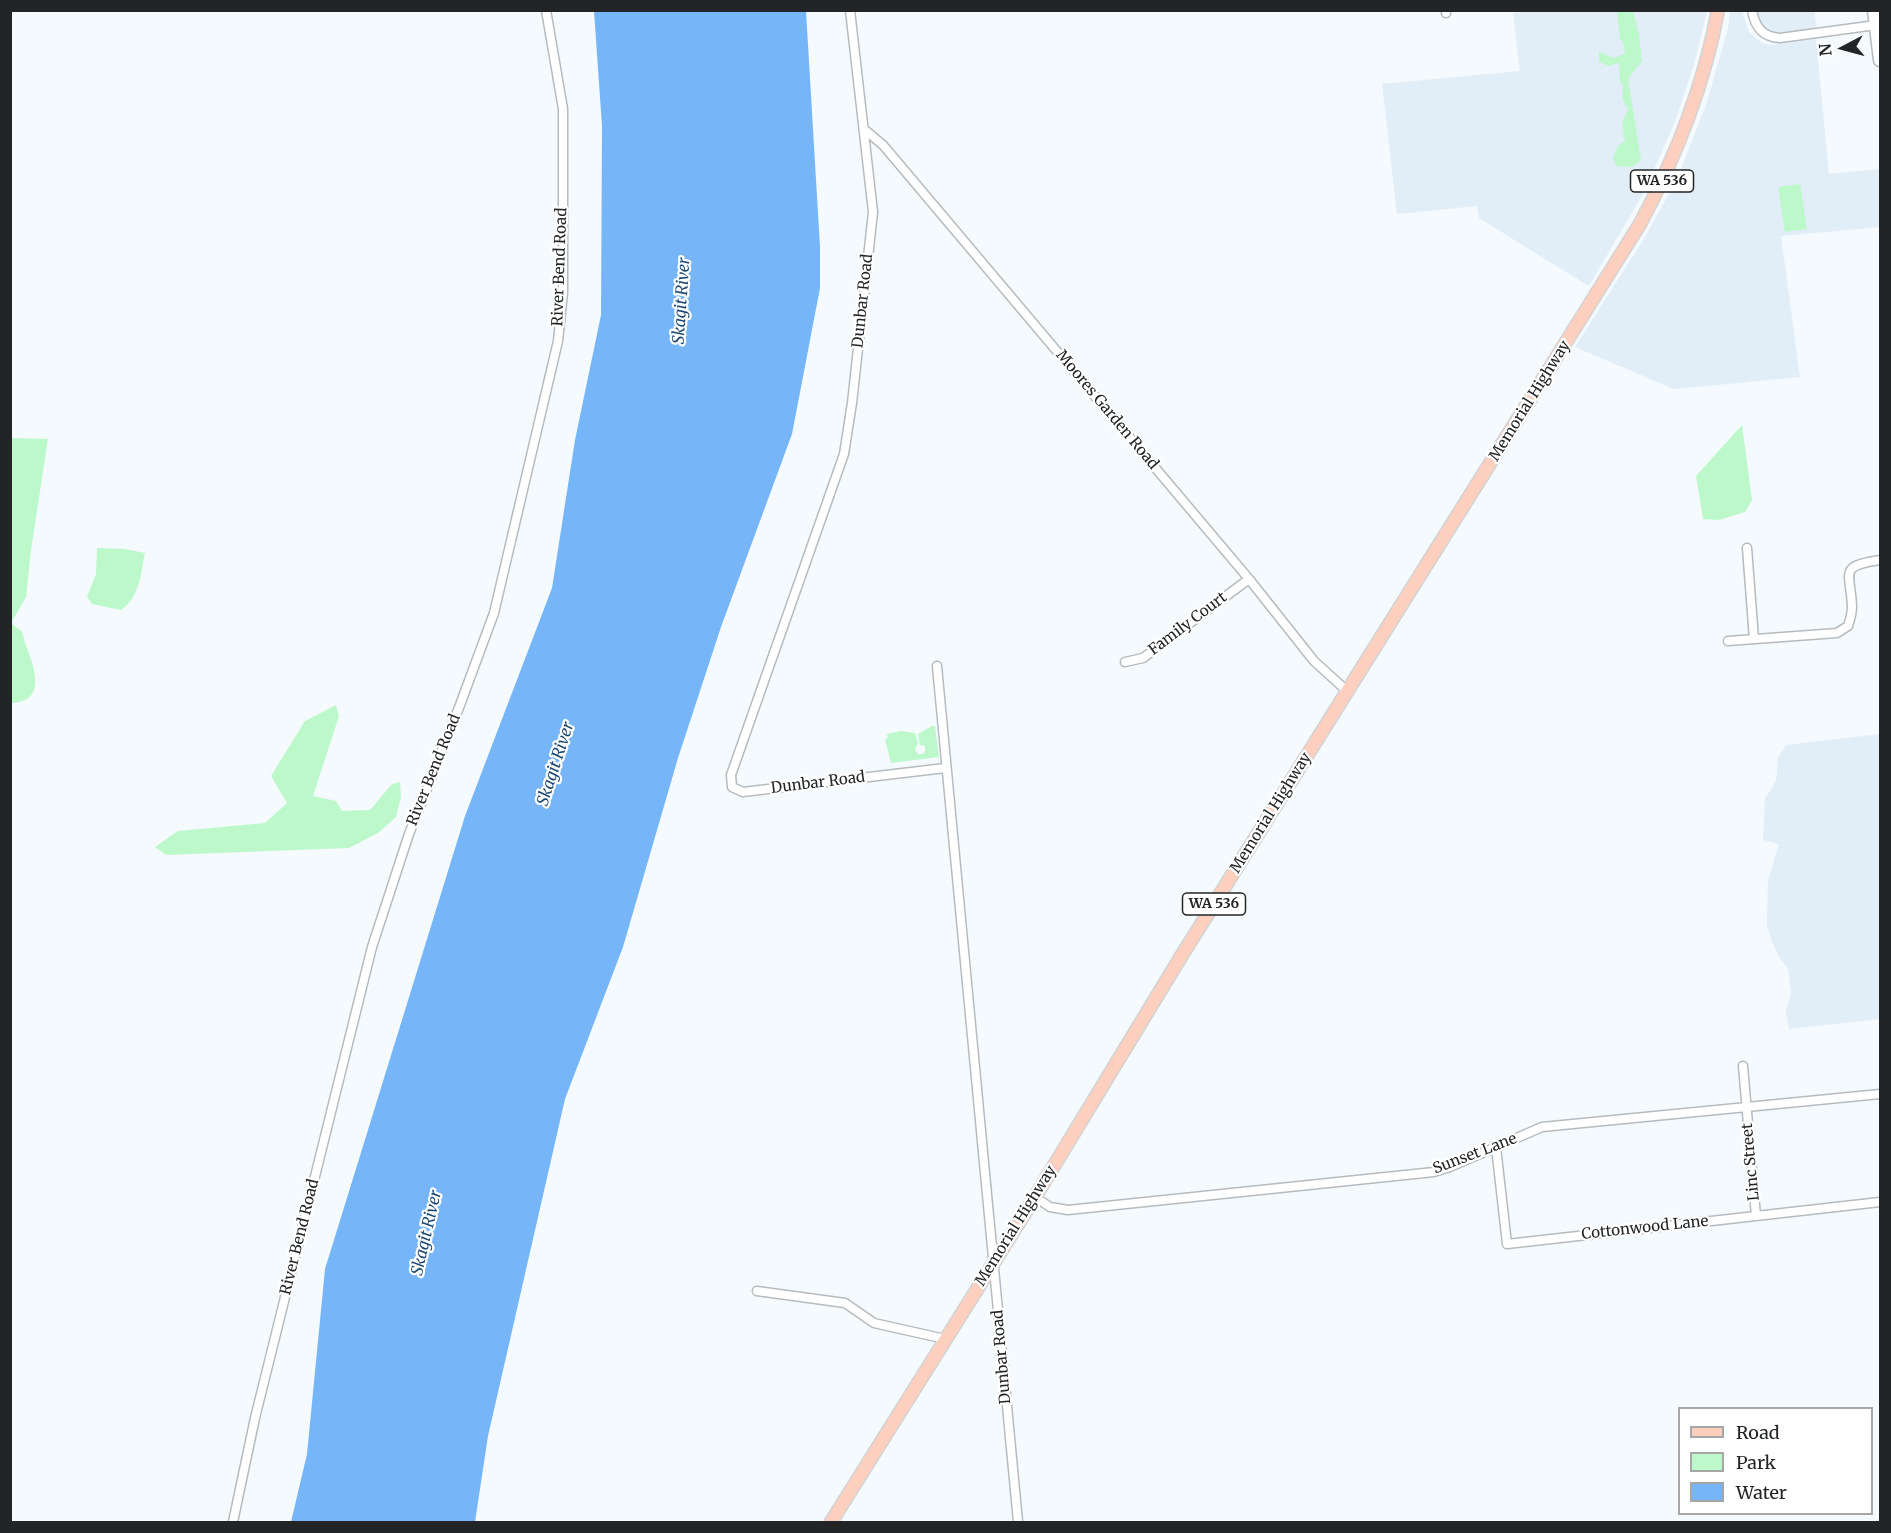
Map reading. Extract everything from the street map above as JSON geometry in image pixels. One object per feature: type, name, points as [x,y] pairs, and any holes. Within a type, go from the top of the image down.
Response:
[{"type":"main road","name":"Memorial Highway","points":[[831,1522],[1035,1197],[1192,939],[1640,224],[1676,149],[1705,66],[1718,10]]},
{"type":"street","name":"River Bend Road","points":[[232,1522],[255,1418],[372,947],[409,834],[494,613],[558,341],[563,293],[563,109],[546,10]]},
{"type":"street","name":"Dunbar Road","points":[[850,10],[873,212],[852,403],[843,454],[731,775],[732,787],[743,792],[945,768],[1018,1522]]},
{"type":"street","points":[[1752,10],[1757,27],[1770,37],[1780,38],[1876,25]]},
{"type":"street","points":[[1874,10],[1881,60]]},
{"type":"street","name":"Moores Garden Road","points":[[865,130],[883,145],[1249,579],[1314,661],[1347,691]]},
{"type":"street","points":[[1747,548],[1754,639]]},
{"type":"street","points":[[1728,641],[1837,633],[1848,626],[1852,609],[1848,575],[1852,568],[1859,563],[1881,560]]},
{"type":"street","name":"Family Court","points":[[1125,662],[1143,658],[1249,579]]},
{"type":"street","points":[[937,666],[945,768]]},
{"type":"street","name":"Linc Street","points":[[1743,1066],[1756,1216]]},
{"type":"street","name":"Sunset Lane","points":[[1035,1197],[1050,1207],[1068,1210],[1422,1173],[1450,1167],[1542,1127],[1881,1094]]},
{"type":"street","name":"Cottonwood Lane","points":[[1496,1147],[1507,1244],[1881,1202]]},
{"type":"street","points":[[757,1292],[845,1303],[874,1323],[945,1339]]},
{"type":"shaded area","points":[[1536,10],[1707,11],[1695,61],[1675,122],[1644,192],[1589,286],[1479,218],[1477,206],[1397,214],[1382,84],[1520,71],[1513,13]]},
{"type":"shaded area","points":[[1730,11],[1742,11],[1749,32],[1762,43],[1770,45],[1816,39],[1829,174],[1880,169],[1880,227],[1781,236],[1800,377],[1674,389],[1575,347],[1645,237],[1677,179],[1706,105],[1728,29]]},
{"type":"shaded area","points":[[1757,11],[1814,11],[1817,29],[1776,33],[1763,29]]},
{"type":"shaded area","points":[[1880,734],[1880,1019],[1789,1029],[1786,1012],[1791,993],[1788,968],[1780,959],[1767,925],[1768,881],[1779,844],[1763,840],[1765,799],[1776,781],[1778,758],[1786,745]]},
{"type":"green space","points":[[1617,11],[1633,11],[1642,61],[1628,79],[1641,160],[1632,167],[1617,166],[1613,158],[1618,146],[1625,141],[1622,123],[1628,109],[1623,101],[1624,86],[1620,83],[1619,63],[1609,66],[1599,62],[1599,52],[1613,58],[1625,54],[1624,45],[1620,39]]},
{"type":"green space","points":[[1800,184],[1807,229],[1785,232],[1778,187]]},
{"type":"green space","points":[[1742,425],[1752,500],[1745,512],[1719,520],[1703,519],[1696,476]]},
{"type":"green space","points":[[11,438],[48,439],[26,597],[11,623],[23,634],[35,674],[34,691],[22,701],[10,703]]},
{"type":"green space","points":[[97,548],[125,549],[145,553],[135,592],[132,599],[121,610],[92,604],[87,597],[96,574]]},
{"type":"green space","points":[[336,705],[339,716],[313,796],[336,801],[342,811],[370,810],[392,784],[400,782],[401,797],[396,817],[378,833],[349,848],[166,855],[155,847],[178,831],[265,823],[287,803],[271,776],[305,721]]},
{"type":"green space","points":[[935,726],[939,757],[891,763],[885,739],[888,738],[887,734],[901,731],[915,733],[918,743],[915,750],[918,754],[923,754],[925,746],[920,745],[918,734]]},
{"type":"water","name":"Skagit River","points":[[594,11],[806,11],[820,247],[820,288],[792,434],[721,627],[678,758],[623,947],[565,1099],[488,1436],[475,1522],[291,1522],[307,1454],[325,1269],[465,816],[552,588],[575,440],[601,315],[602,126]]}]
